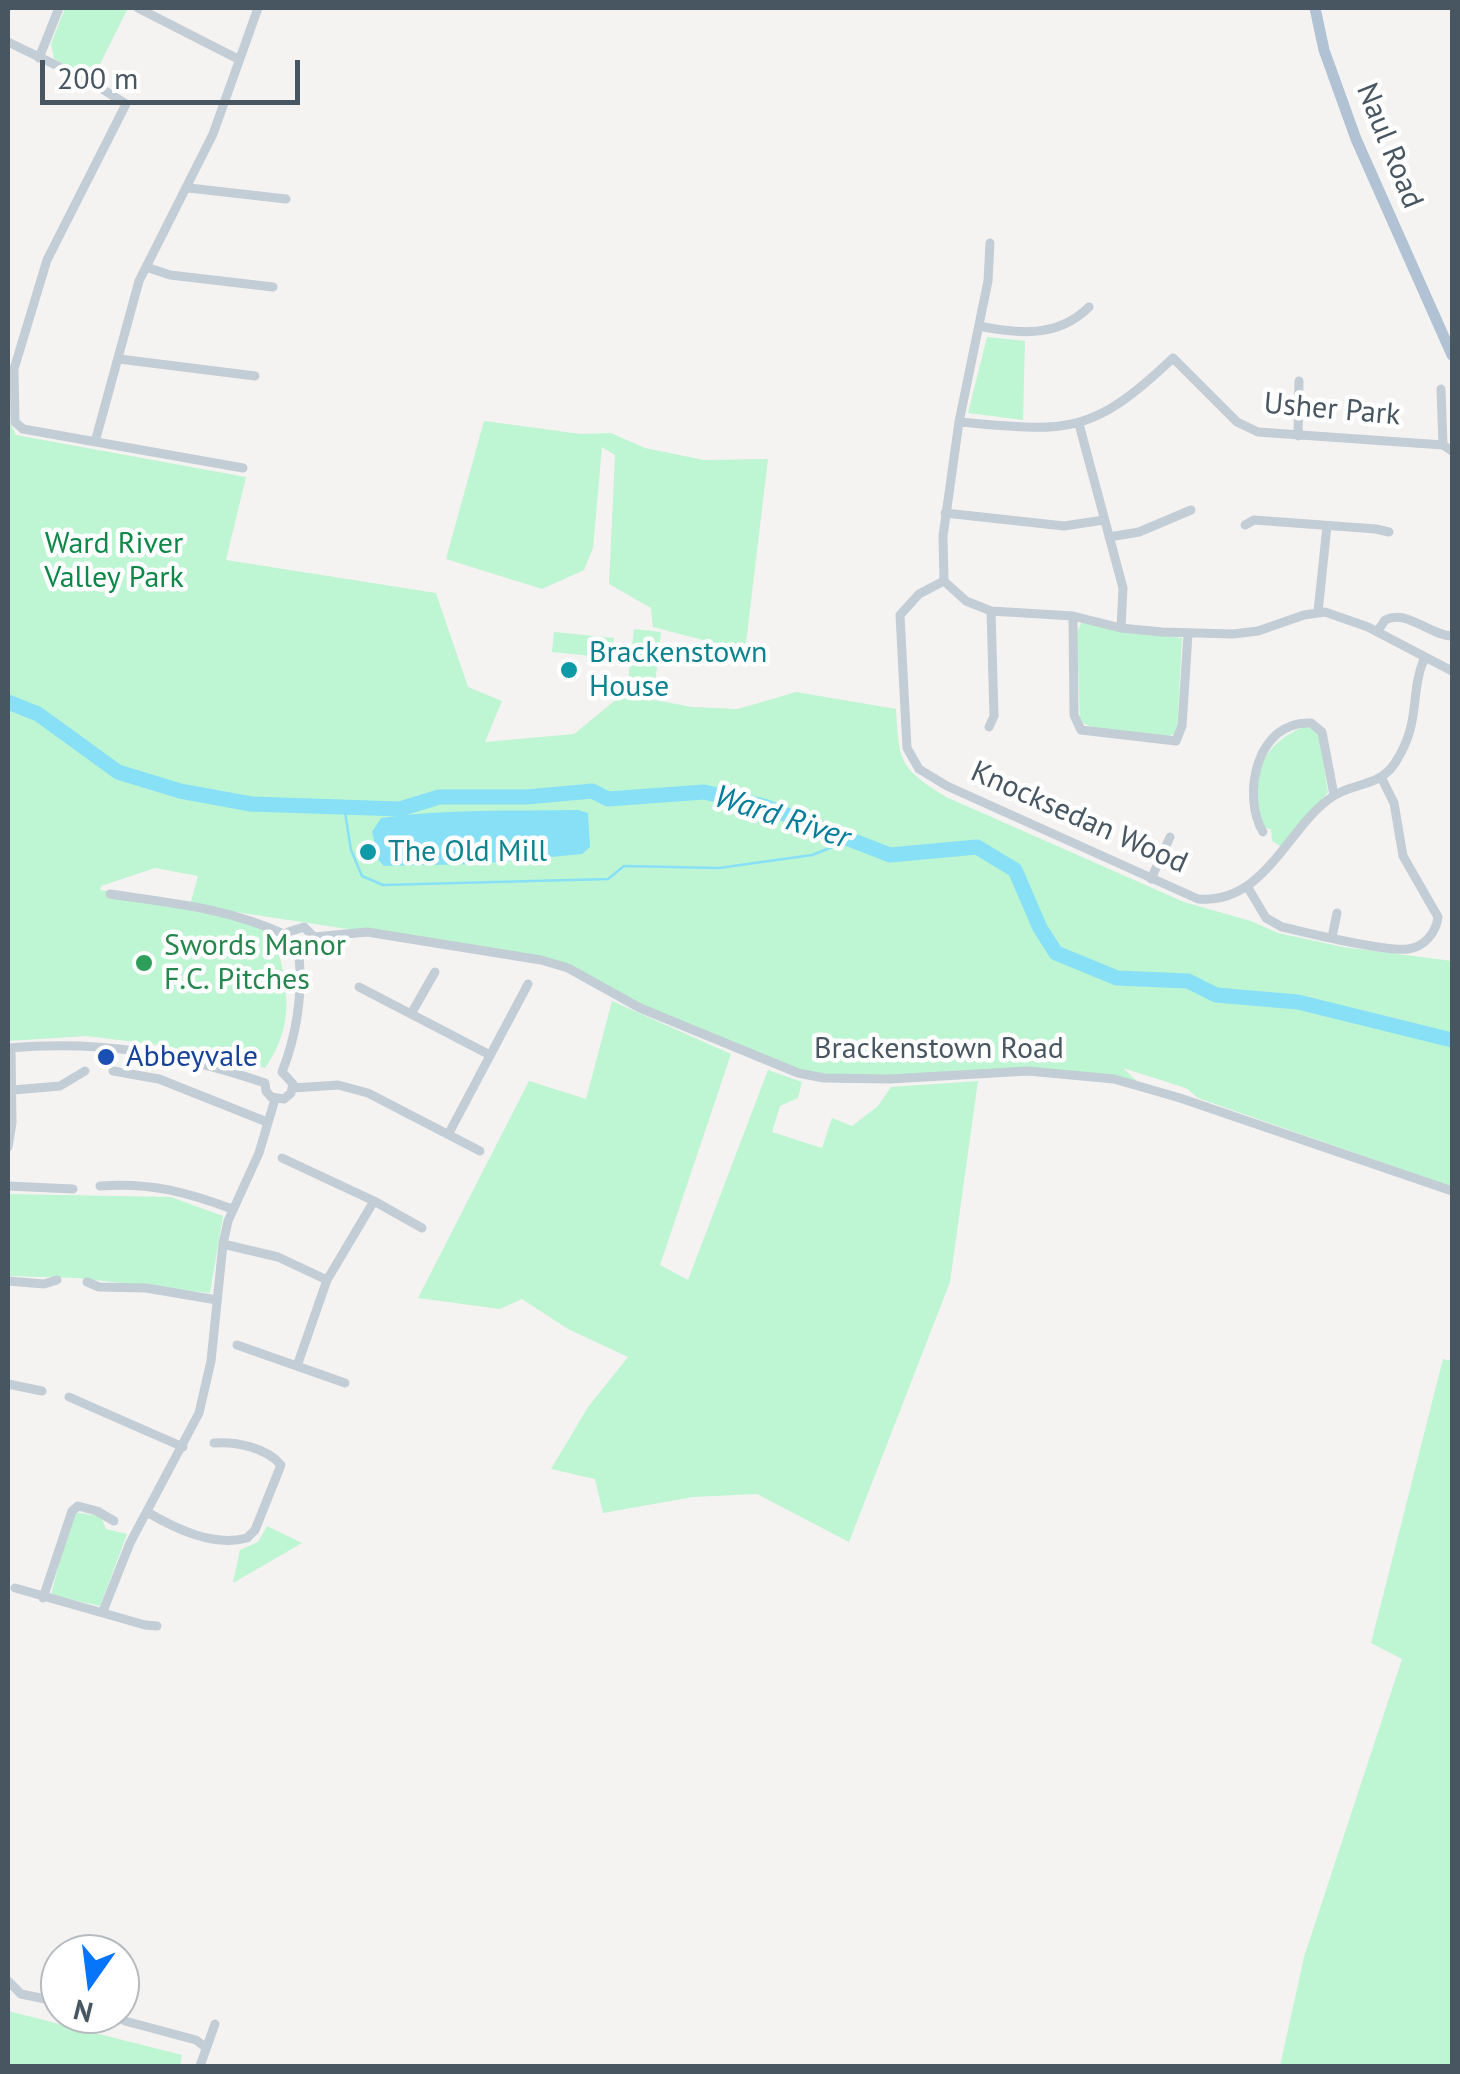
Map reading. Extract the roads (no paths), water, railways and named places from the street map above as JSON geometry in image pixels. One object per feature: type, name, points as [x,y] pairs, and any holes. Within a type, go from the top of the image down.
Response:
[{"type":"main road","name":"Naul Road","points":[[1315,8],[1324,50],[1356,139],[1452,355]]},
{"type":"street","points":[[39,58],[59,8]]},
{"type":"street","points":[[138,8],[238,59]]},
{"type":"street","points":[[95,442],[131,304],[227,101],[258,8]]},
{"type":"street","points":[[8,42],[91,82],[126,104],[48,260],[14,369],[14,422],[23,428],[243,468]]},
{"type":"street","points":[[188,188],[286,199]]},
{"type":"street","points":[[990,243],[990,268],[958,422],[945,513],[944,580],[966,601],[992,610],[1073,616],[1121,628],[1188,634],[1258,630],[1318,612],[1333,614],[1452,671]]},
{"type":"street","points":[[146,267],[170,275],[273,287]]},
{"type":"street","points":[[979,326],[1020,333],[1046,332],[1073,320],[1089,307]]},
{"type":"street","name":"Usher Park","points":[[1079,424],[1126,400],[1173,358],[1237,422],[1258,432],[1448,448]]},
{"type":"street","points":[[118,359],[255,376]]},
{"type":"street","points":[[1298,436],[1299,381]]},
{"type":"street","points":[[1442,389],[1448,448]]},
{"type":"street","points":[[958,422],[1035,429],[1079,424],[1123,588],[1121,628]]},
{"type":"street","points":[[1109,537],[1139,532],[1191,510]]},
{"type":"street","points":[[945,513],[1064,526],[1104,520]]},
{"type":"street","points":[[1245,525],[1254,520],[1388,532]]},
{"type":"street","points":[[1318,612],[1327,526]]},
{"type":"street","name":"Knocksedan Wood","points":[[944,580],[918,594],[900,616],[905,735],[914,764],[947,786],[1151,879],[1209,900],[1247,886],[1276,861],[1314,811],[1334,795],[1382,779]]},
{"type":"street","points":[[989,728],[994,716],[992,610]]},
{"type":"street","points":[[1073,616],[1074,716],[1081,730],[1176,741],[1182,726],[1188,634]]},
{"type":"street","points":[[1377,632],[1385,620],[1394,616],[1452,636]]},
{"type":"street","points":[[1247,886],[1273,923],[1406,950],[1428,939],[1438,922],[1436,912],[1403,856],[1396,814],[1382,779],[1410,735],[1424,659]]},
{"type":"street","points":[[1263,832],[1257,822],[1255,768],[1268,744],[1299,724],[1311,723],[1322,732],[1334,795]]},
{"type":"street","points":[[1151,879],[1170,837]]},
{"type":"street","points":[[110,894],[252,918],[286,935]]},
{"type":"street","points":[[1332,937],[1337,913]]},
{"type":"street","points":[[286,935],[298,926],[314,936],[312,950],[299,956]]},
{"type":"street","name":"Brackenstown Road","points":[[314,936],[367,932],[541,960],[568,968],[640,1008],[771,1064],[824,1078],[890,1079],[1028,1071],[1141,1085],[1452,1191]]},
{"type":"street","points":[[286,935],[287,950],[299,956]]},
{"type":"street","points":[[282,1072],[294,1033],[300,992],[299,956]]},
{"type":"street","points":[[411,1014],[435,972]]},
{"type":"street","points":[[450,1133],[528,984]]},
{"type":"street","points":[[359,987],[490,1054]]},
{"type":"street","points":[[8,1143],[13,1090],[9,1048],[64,1044],[142,1050],[218,1066],[265,1083]]},
{"type":"street","points":[[13,1090],[60,1086],[86,1071]]},
{"type":"street","points":[[113,1071],[159,1080],[267,1122]]},
{"type":"street","points":[[282,1072],[292,1080],[293,1088],[284,1099],[275,1099],[266,1091],[265,1083],[270,1075],[282,1072]]},
{"type":"street","points":[[293,1088],[338,1085],[368,1093],[480,1151]]},
{"type":"street","points":[[103,1611],[130,1543],[192,1431],[205,1393],[223,1244],[232,1208],[259,1153],[275,1099]]},
{"type":"street","points":[[282,1158],[422,1228]]},
{"type":"street","points":[[100,1186],[136,1183],[182,1190],[232,1208]]},
{"type":"street","points":[[8,1186],[73,1189]]},
{"type":"street","points":[[297,1366],[327,1280],[374,1201]]},
{"type":"street","points":[[223,1244],[278,1257],[327,1280]]},
{"type":"street","points":[[8,1281],[44,1284],[57,1280]]},
{"type":"street","points":[[87,1282],[99,1287],[146,1288],[218,1300]]},
{"type":"street","points":[[236,1346],[345,1384]]},
{"type":"street","points":[[8,1384],[42,1391]]},
{"type":"street","points":[[70,1397],[183,1447]]},
{"type":"street","points":[[147,1512],[188,1533],[217,1540],[247,1538],[281,1465],[259,1450],[228,1442],[214,1443]]},
{"type":"street","points":[[43,1598],[72,1511],[78,1506],[114,1521]]},
{"type":"street","points":[[14,1588],[157,1626]]},
{"type":"street","points":[[8,1981],[21,1994],[40,1998]]},
{"type":"street","points":[[200,2066],[214,2024]]},
{"type":"street","points":[[140,2025],[196,2040],[204,2046]]},
{"type":"water","points":[[578,810],[588,813],[590,847],[582,854],[477,864],[384,866],[379,861],[372,832],[381,818],[405,815]]},
{"type":"waterway","name":"Ward River","points":[[8,702],[38,714],[118,772],[180,791],[251,804],[400,809],[439,797],[527,797],[592,791],[608,799],[704,792],[764,806],[890,855],[977,847],[1015,870],[1040,928],[1056,953],[1117,978],[1188,981],[1216,995],[1298,1002],[1452,1040]]},
{"type":"waterway","points":[[344,806],[351,850],[362,876],[383,885],[608,879],[624,866],[719,868],[812,855],[840,844],[865,844]]},
{"type":"place","name":"Brackenstown House","points":[[569,670]]},
{"type":"place","name":"The Old Mill","points":[[368,852]]},
{"type":"place","name":"Swords Manor F.C. Pitches","points":[[144,963]]},
{"type":"place","name":"Abbeyvale","points":[[106,1057]]},
{"type":"park label","name":"Ward River Valley Park","points":[[114,561]]}]
